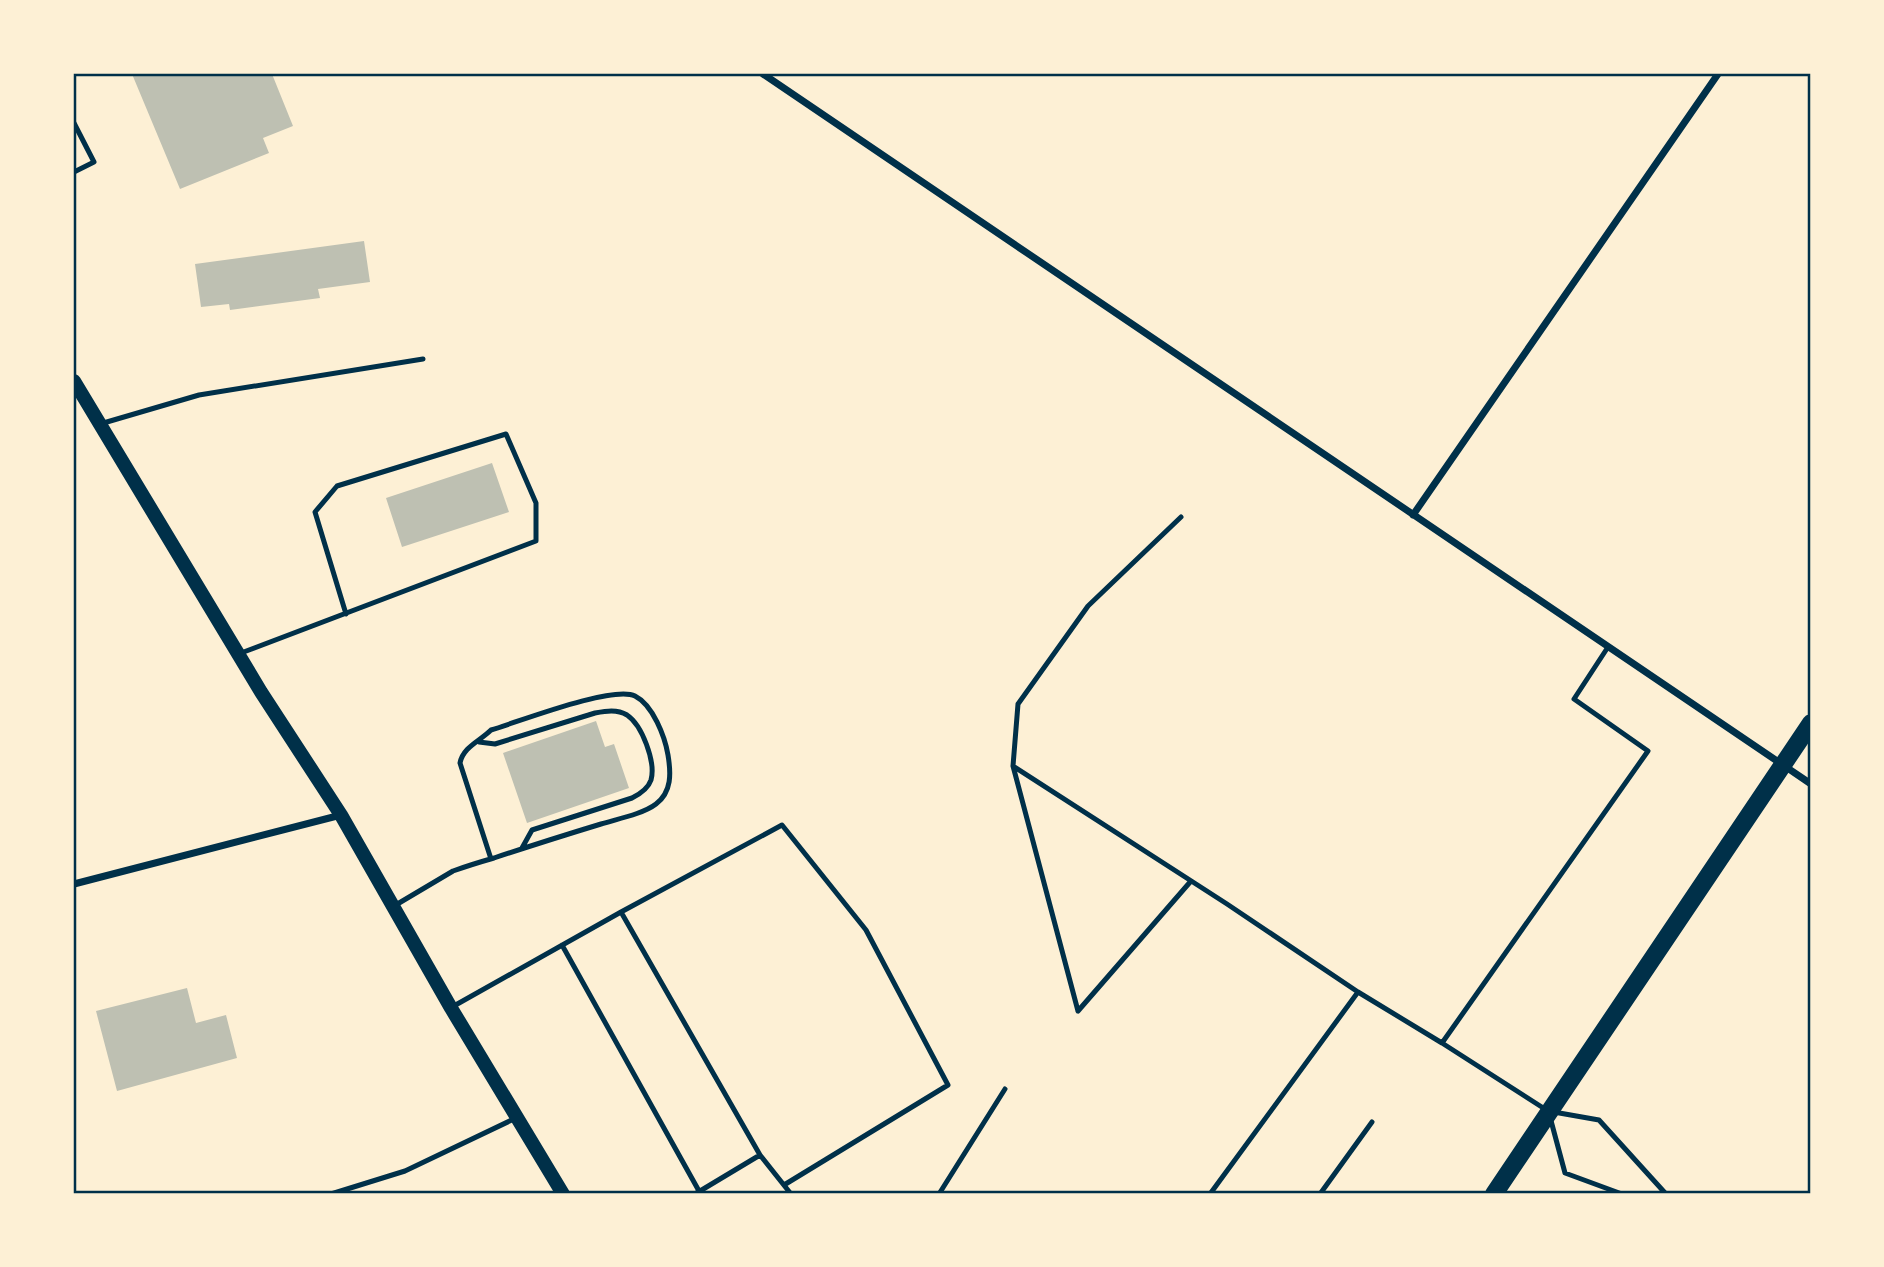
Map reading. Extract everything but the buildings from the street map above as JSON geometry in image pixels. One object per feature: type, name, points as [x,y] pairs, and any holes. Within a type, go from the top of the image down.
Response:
[{"type":"main road","points":[[74,381],[238,654],[341,815],[451,1008],[563,1194]]},
{"type":"main road","points":[[1494,1194],[1811,723]]},
{"type":"street","points":[[763,74],[1811,784]]},
{"type":"street","points":[[1413,515],[1718,74]]},
{"type":"street","points":[[74,884],[341,815]]},
{"type":"lane","points":[[74,122],[94,162],[74,172]]},
{"type":"lane","points":[[100,424],[200,395],[423,359]]},
{"type":"lane","points":[[238,654],[346,614],[536,541],[536,503],[506,433],[337,486],[315,512],[346,614]]},
{"type":"lane","points":[[1181,517],[1088,606],[1018,704],[1013,766],[1078,1011],[1191,881]]},
{"type":"lane","points":[[1442,1043],[1648,751],[1574,699],[1608,647]]},
{"type":"lane","points":[[393,906],[453,871],[636,814],[656,805],[667,792],[670,781],[668,753],[657,721],[645,703],[633,695],[600,696],[491,730],[468,748],[460,763],[491,859]]},
{"type":"lane","points":[[479,742],[495,744],[594,713],[612,710],[625,714],[643,735],[652,778],[642,793],[532,830],[521,848]]},
{"type":"lane","points":[[1013,766],[1357,992],[1548,1111],[1599,1120],[1666,1194]]},
{"type":"lane","points":[[451,1008],[782,825],[866,930],[948,1085],[784,1185]]},
{"type":"lane","points":[[621,912],[760,1155],[791,1194]]},
{"type":"lane","points":[[562,946],[697,1192],[760,1155]]},
{"type":"lane","points":[[1210,1194],[1357,992]]},
{"type":"lane","points":[[939,1194],[1005,1089]]},
{"type":"lane","points":[[1548,1111],[1565,1173],[1622,1194]]},
{"type":"lane","points":[[331,1194],[405,1171],[517,1118]]},
{"type":"lane","points":[[1320,1194],[1372,1122]]}]
